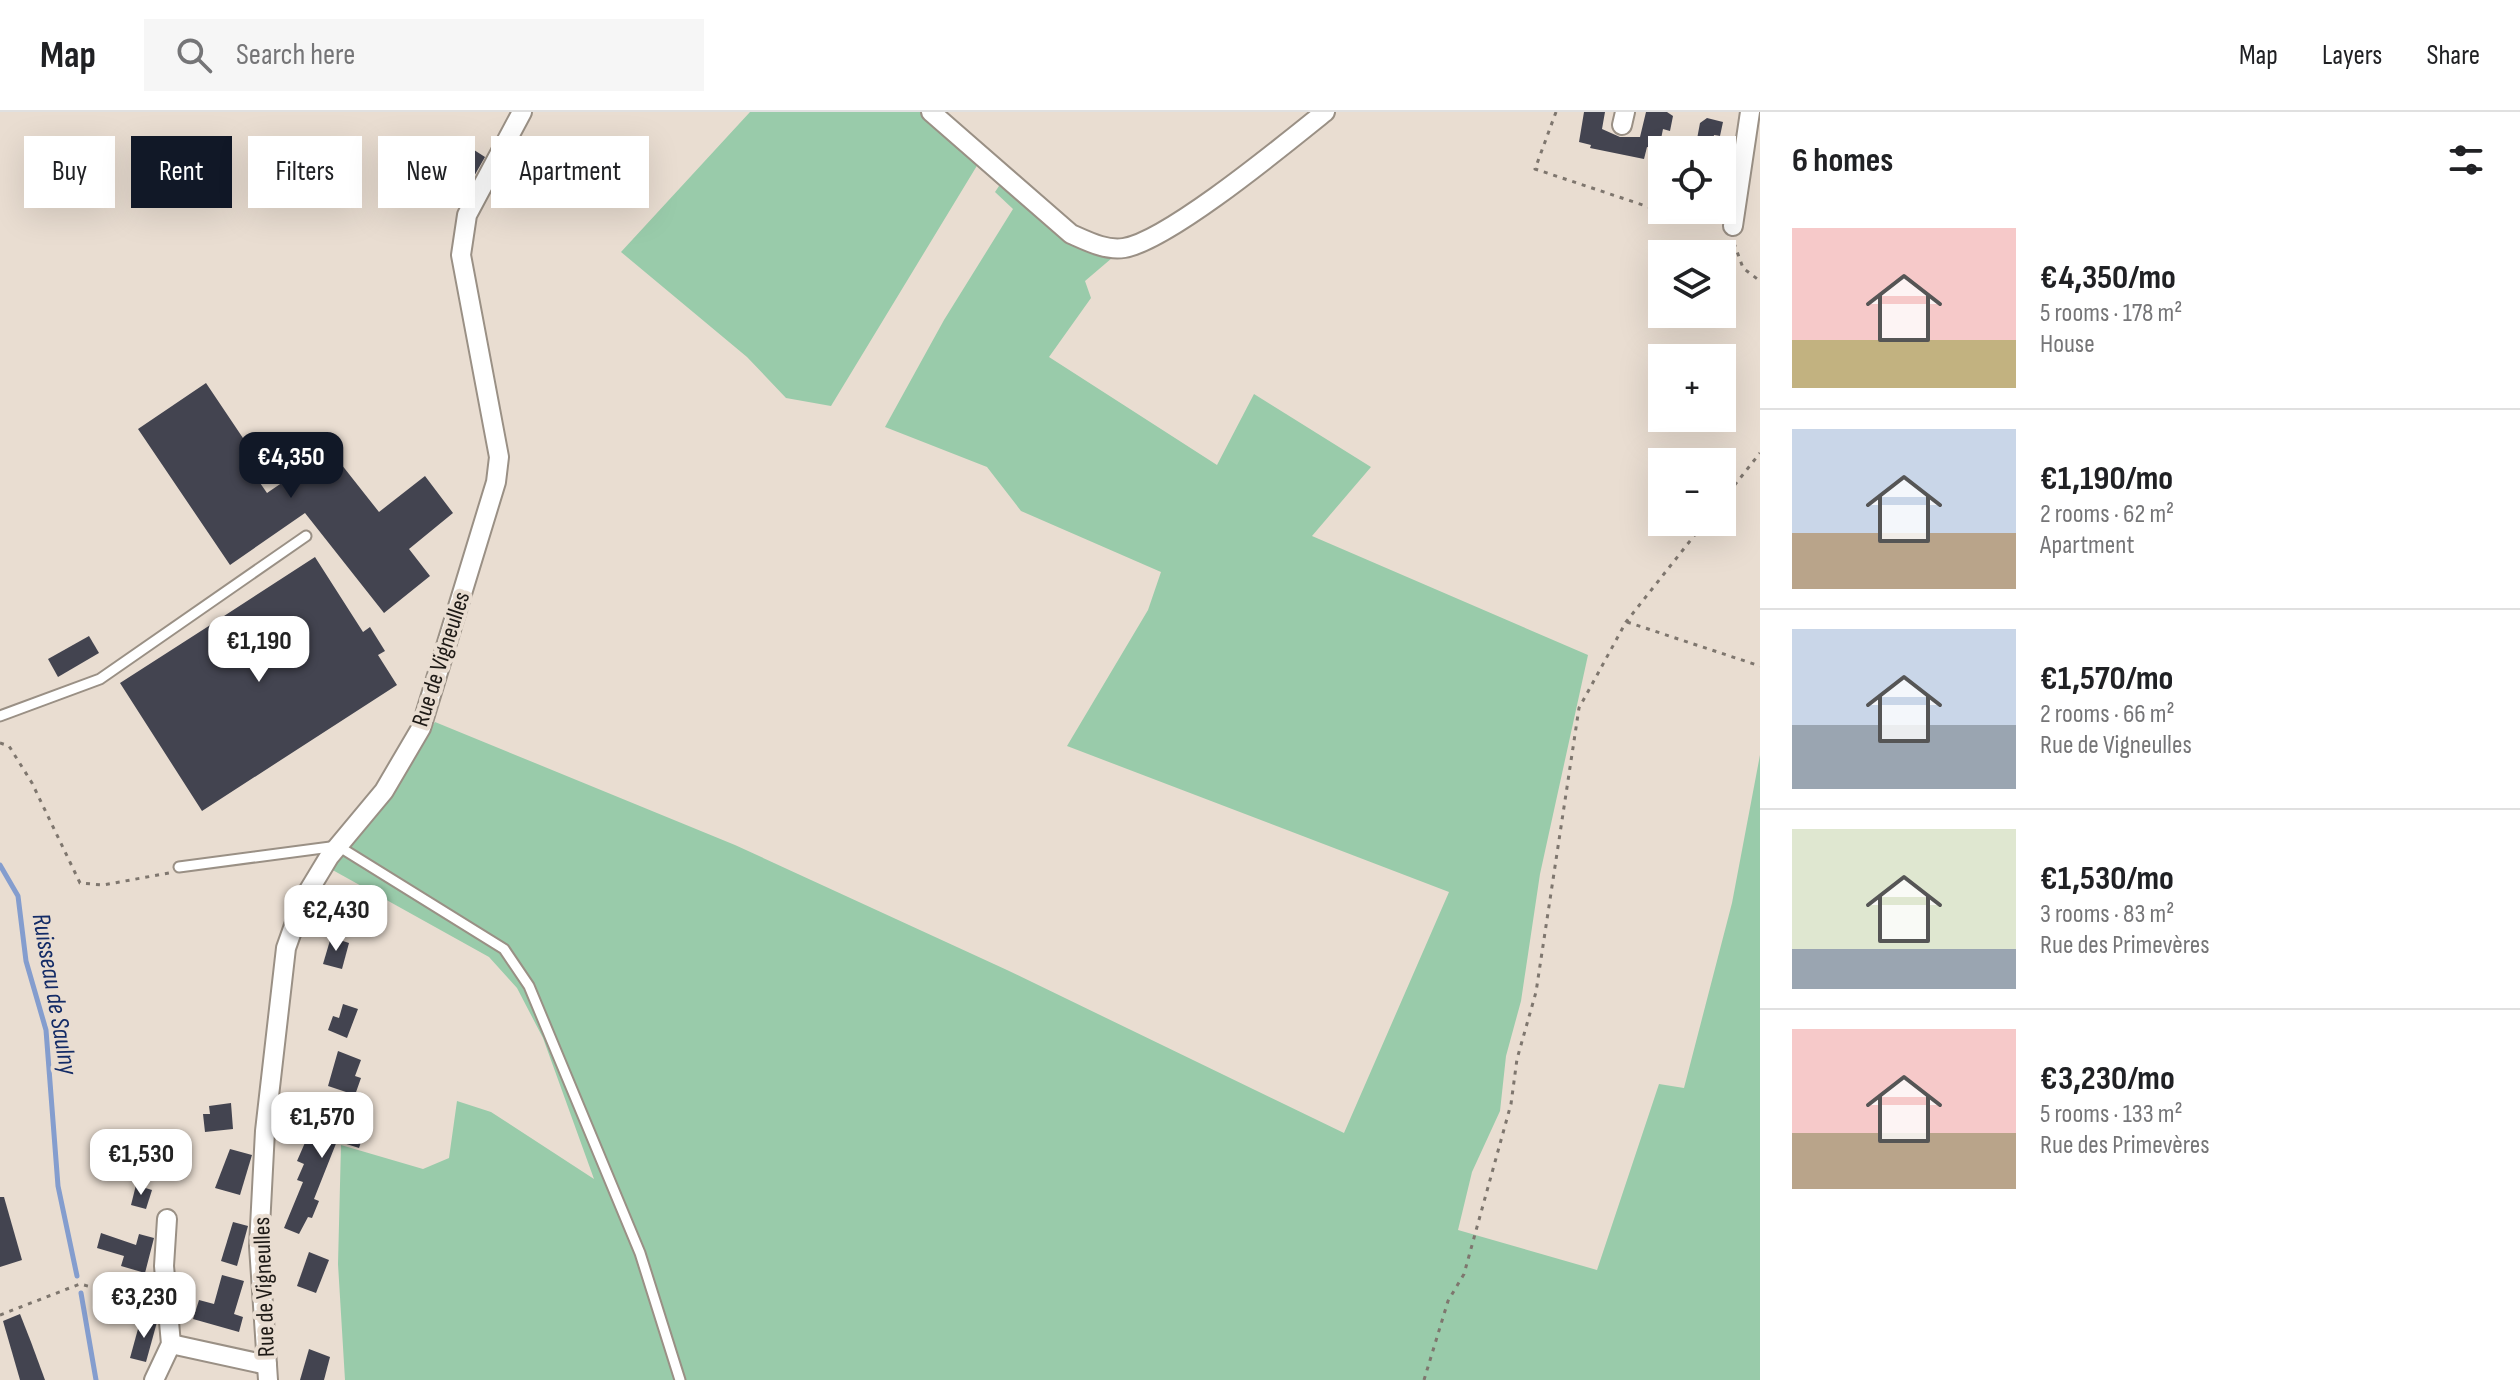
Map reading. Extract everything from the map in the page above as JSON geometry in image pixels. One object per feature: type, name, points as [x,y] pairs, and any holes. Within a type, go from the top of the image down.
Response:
[{"type":"street","name":"Rue de Vigneulles","points":[[267,1373],[259,1246],[265,1131],[283,967],[303,900],[338,846],[384,791],[421,728],[496,482],[499,457],[461,255],[467,215],[522,112]]},
{"type":"street","points":[[931,112],[1071,234],[1097,245],[1122,249],[1145,243],[1178,222],[1325,112]]},
{"type":"street","points":[[1733,226],[1750,112]]},
{"type":"street","points":[[154,1380],[171,1344],[164,1266],[167,1219]]},
{"type":"street","points":[[171,1344],[267,1373]]},
{"type":"lane","points":[[0,716],[100,679],[306,536]]},
{"type":"lane","points":[[179,867],[338,846],[504,949],[529,986],[640,1253],[680,1380]]},
{"type":"path","points":[[1556,112],[1535,169],[1667,213],[1733,226],[1734,249],[1743,268],[1760,281]]},
{"type":"path","points":[[1736,483],[1760,453]]},
{"type":"path","points":[[1424,1380],[1448,1301],[1464,1274],[1511,1104],[1517,1059],[1536,992],[1579,708],[1626,622],[1694,536]]},
{"type":"path","points":[[1626,622],[1760,666]]},
{"type":"path","points":[[0,743],[9,746],[32,783],[80,883],[87,886],[133,881],[165,875],[179,867]]},
{"type":"path","points":[[0,1315],[80,1284],[168,1307]]},
{"type":"green space","points":[[750,112],[920,112],[978,164],[831,406],[786,398],[747,357],[621,252]]},
{"type":"green space","points":[[1001,183],[1052,226],[1080,244],[1112,258],[1085,281],[1091,298],[1049,357],[1217,465],[1254,394],[1371,467],[1312,536],[1588,655],[1540,874],[1521,1001],[1506,1056],[1500,1111],[1472,1172],[1458,1230],[1597,1270],[1659,1084],[1684,1088],[1732,903],[1760,755],[1760,1380],[345,1380],[338,1264],[341,1145],[423,1169],[449,1158],[457,1101],[491,1112],[594,1179],[543,1038],[517,988],[489,957],[329,868],[390,789],[435,722],[735,845],[1007,970],[1344,1133],[1449,892],[1067,746],[1148,610],[1161,572],[1021,511],[987,467],[885,427],[944,320],[1013,209],[995,192]]},
{"type":"building","points":[[1584,112],[1605,112],[1602,129],[1620,137],[1640,137],[1646,112],[1667,112],[1673,116],[1670,131],[1663,129],[1662,136],[1648,136],[1644,159],[1590,148],[1591,145],[1579,142]]},
{"type":"building","points":[[1707,118],[1723,122],[1720,136],[1698,136],[1700,123]]},
{"type":"building","points":[[475,151],[485,157],[475,174]]},
{"type":"building","points":[[206,383],[249,447],[240,454],[267,493],[330,450],[379,512],[425,476],[453,513],[409,549],[430,576],[384,613],[305,513],[230,565],[138,429]]},
{"type":"building","points":[[315,557],[363,632],[370,627],[385,651],[378,655],[397,685],[202,811],[120,683],[215,622],[229,646],[224,616]]},
{"type":"building","points":[[89,636],[99,653],[58,677],[48,659]]},
{"type":"building","points":[[331,937],[349,943],[342,969],[323,964]]},
{"type":"building","points":[[343,1004],[358,1009],[347,1038],[328,1030],[333,1016],[339,1018]]},
{"type":"building","points":[[338,1051],[361,1060],[355,1076],[361,1078],[355,1095],[328,1086]]},
{"type":"building","points":[[231,1103],[233,1129],[205,1132],[203,1114],[210,1114],[209,1106]]},
{"type":"building","points":[[344,1106],[370,1115],[359,1148],[337,1141],[314,1199],[319,1201],[312,1218],[308,1217],[299,1234],[284,1228],[303,1182],[297,1180],[304,1164],[297,1161],[307,1138],[299,1135],[304,1120],[334,1132]]},
{"type":"building","points":[[230,1149],[252,1155],[240,1195],[215,1188]]},
{"type":"building","points":[[136,1185],[152,1190],[146,1209],[131,1205]]},
{"type":"building","points":[[0,1197],[4,1197],[22,1260],[0,1267]]},
{"type":"building","points":[[233,1222],[248,1226],[237,1266],[221,1261]]},
{"type":"building","points":[[101,1233],[136,1245],[139,1234],[154,1238],[145,1273],[121,1266],[124,1256],[97,1248]]},
{"type":"building","points":[[309,1252],[329,1260],[316,1293],[297,1286]]},
{"type":"building","points":[[222,1275],[244,1281],[234,1314],[243,1317],[239,1332],[193,1319],[199,1300],[214,1304]]},
{"type":"building","points":[[20,1314],[45,1380],[20,1380],[3,1321]]},
{"type":"building","points":[[141,1318],[157,1322],[146,1362],[130,1358]]},
{"type":"building","points":[[309,1349],[330,1357],[324,1380],[300,1380]]},
{"type":"waterway","name":"Ruisseau de Saulny","points":[[0,865],[18,896],[26,961],[46,1030],[58,1186],[77,1276]]},
{"type":"waterway","name":"Ruisseau de Saulny","points":[[81,1293],[96,1380]]}]
